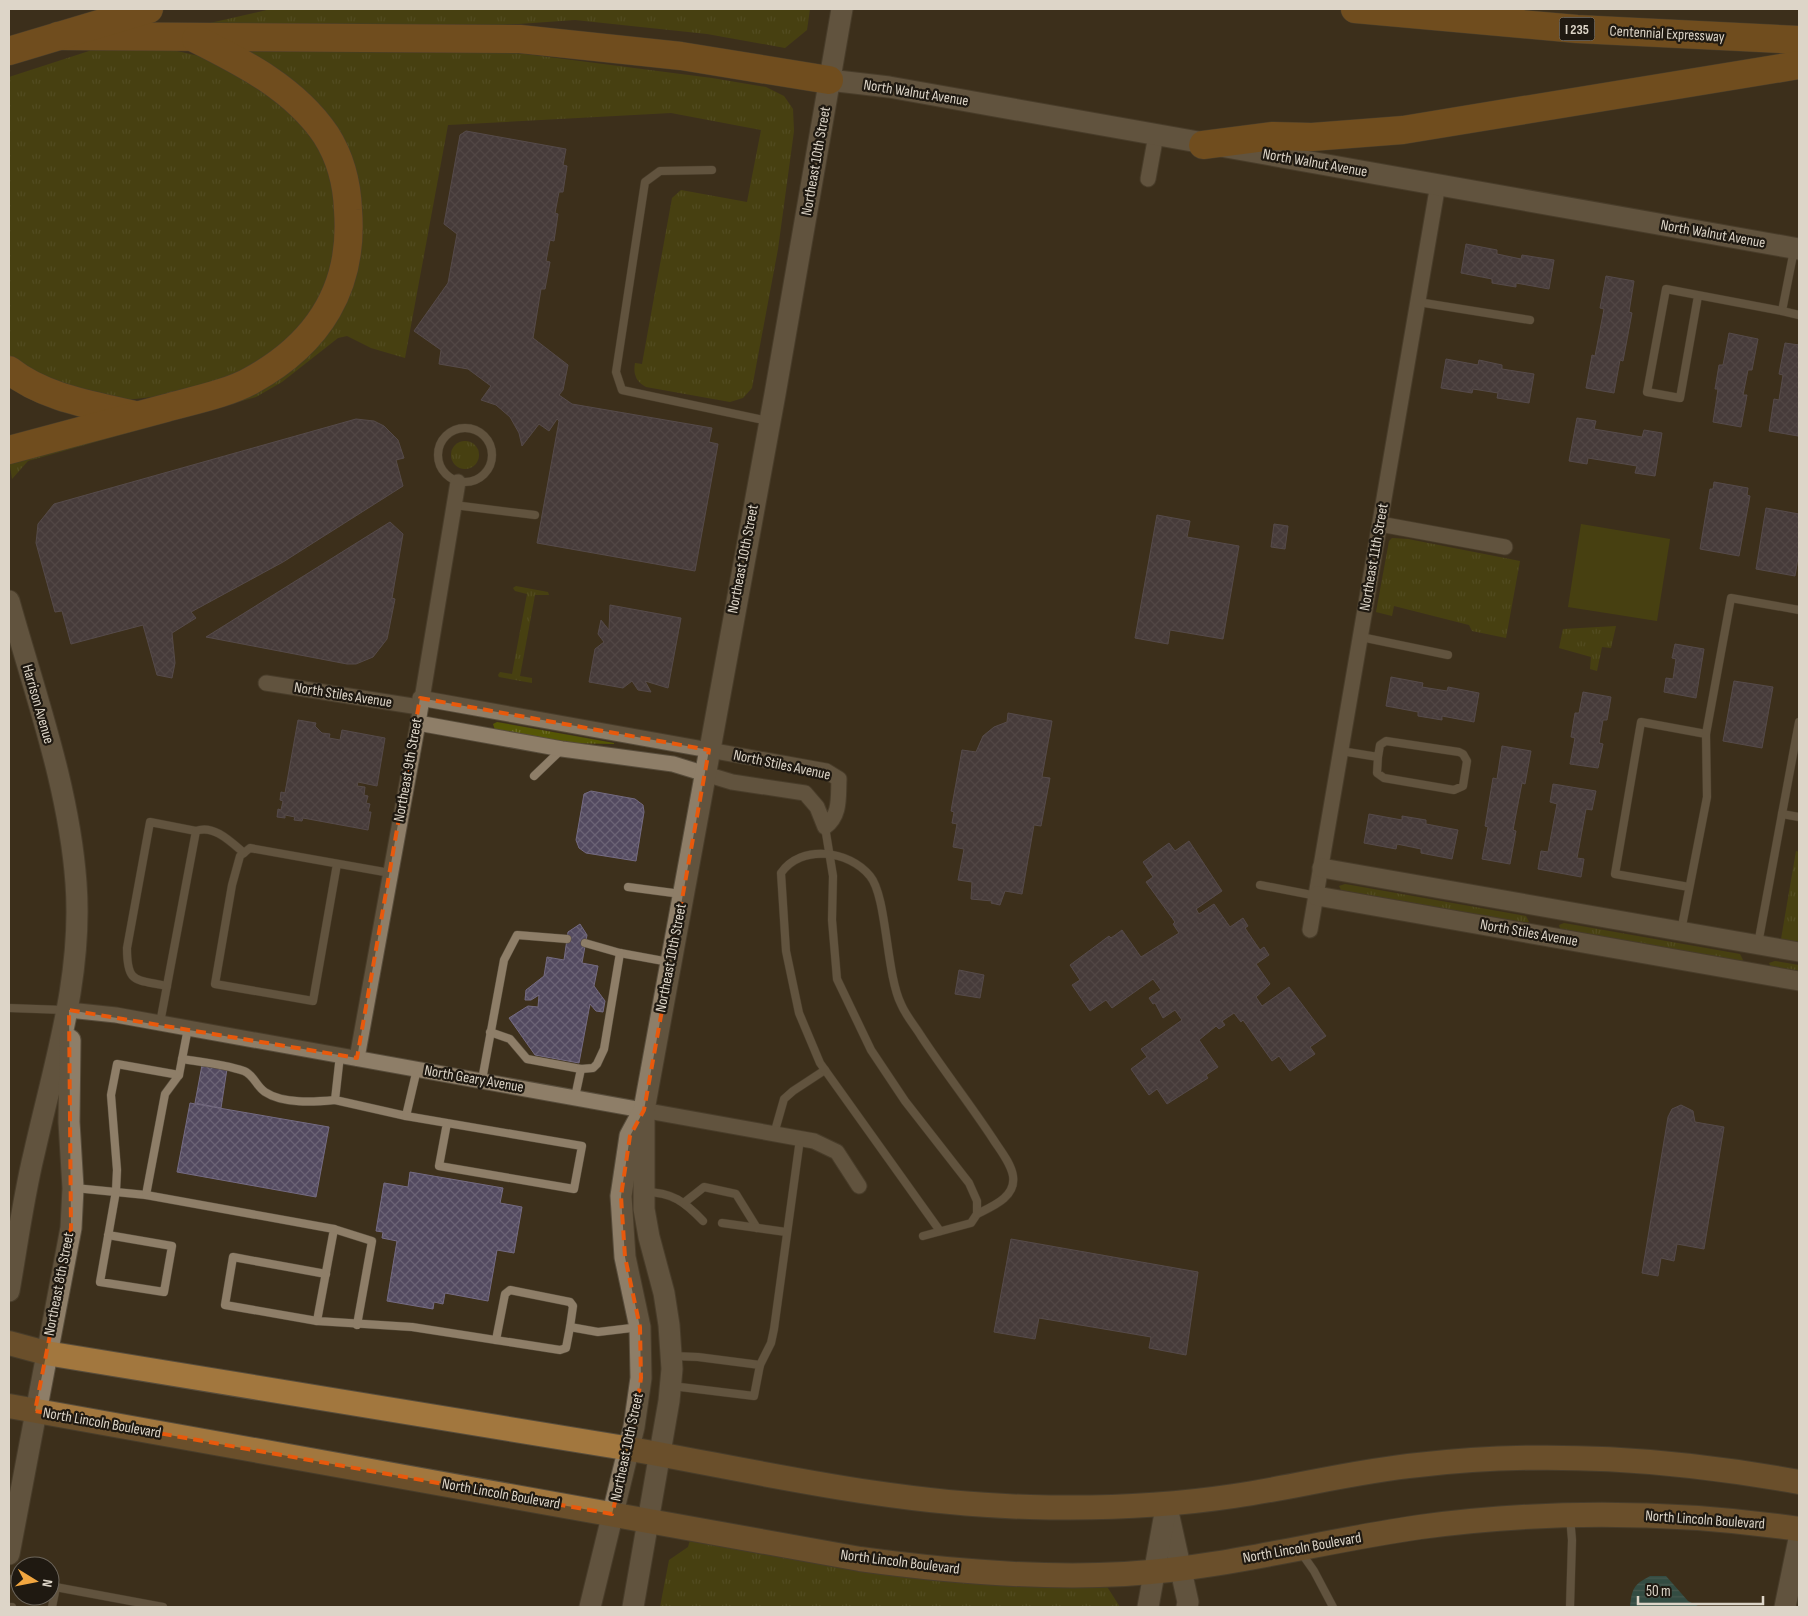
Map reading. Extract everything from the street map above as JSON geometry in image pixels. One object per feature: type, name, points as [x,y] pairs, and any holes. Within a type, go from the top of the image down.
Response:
[{"type":"highway","points":[[9,51],[149,9]]},
{"type":"highway","name":"Centennial Expressway","points":[[1355,9],[1577,29],[1799,40]]},
{"type":"highway","points":[[58,36],[520,39],[682,56],[829,80]]},
{"type":"highway","points":[[9,450],[197,400],[251,381],[294,351],[310,336],[332,302],[342,280],[350,239],[346,188],[338,160],[326,135],[302,107],[282,89],[238,60],[188,36]]},
{"type":"highway","points":[[1203,145],[1273,136],[1312,137],[1403,130],[1799,65]]},
{"type":"highway","points":[[9,370],[43,390],[66,398],[139,415]]},
{"type":"main road","name":"Northeast 10th Street","points":[[633,1607],[649,1521],[670,1386],[671,1356],[664,1293],[649,1237],[643,1192],[644,1110],[770,421],[840,16]]},
{"type":"main road","name":"North Walnut Avenue","points":[[829,80],[889,87],[1203,145],[1438,184],[1797,248]]},
{"type":"main road","name":"Harrison Avenue","points":[[9,601],[59,777]]},
{"type":"main road","name":"Northeast 8th Street","points":[[9,1291],[33,1156],[69,1010],[76,947],[76,885],[70,826],[59,777]]},
{"type":"main road","name":"Northeast 8th Street","points":[[9,1554],[71,1228],[73,1188],[69,1122],[71,1049],[69,1010]]},
{"type":"main road","name":"Northeast 10th Street","points":[[590,1607],[628,1449],[641,1378],[640,1327],[625,1258],[621,1196],[630,1136],[644,1110]]},
{"type":"main road","points":[[9,1343],[46,1353],[659,1454],[878,1494],[948,1502],[1059,1508],[1166,1503],[1238,1496],[1390,1468],[1504,1458],[1627,1459],[1726,1470],[1799,1482]]},
{"type":"main road","name":"North Lincoln Boulevard","points":[[9,1406],[860,1559],[952,1570],[1012,1574],[1076,1575],[1181,1569],[1420,1527],[1569,1514],[1685,1517],[1752,1522],[1799,1529]]},
{"type":"main road","points":[[1166,1503],[1181,1569],[1187,1607]]},
{"type":"main road","points":[[1148,1607],[1166,1503]]},
{"type":"main road","points":[[1785,1607],[1799,1539]]},
{"type":"street","points":[[1148,178],[1156,135]]},
{"type":"street","name":"Northeast 11th Street","points":[[1310,930],[1438,184]]},
{"type":"street","name":"Northeast 9th Street","points":[[357,1058],[418,723],[458,482]]},
{"type":"street","points":[[1380,524],[1505,547]]},
{"type":"street","name":"North Stiles Avenue","points":[[266,683],[420,703],[826,771],[838,777],[838,806],[833,822],[825,827],[817,807],[805,793],[732,782],[673,764],[562,749],[418,723]]},
{"type":"street","name":"North Stiles Avenue","points":[[1322,868],[1799,952]]},
{"type":"street","name":"North Stiles Avenue","points":[[1317,896],[1799,981]]},
{"type":"street","points":[[1546,936],[1551,908]]},
{"type":"street","points":[[1753,974],[1758,945]]},
{"type":"street","name":"North Geary Avenue","points":[[69,1010],[160,1023],[416,1068],[800,1139],[822,1144],[837,1152],[859,1186]]},
{"type":"lane","points":[[712,170],[660,171],[645,182],[616,372],[622,390],[770,421]]},
{"type":"lane","points":[[1782,312],[1797,248]]},
{"type":"lane","points":[[1698,296],[1680,398],[1647,392],[1666,289],[1799,314]]},
{"type":"lane","points":[[1418,302],[1530,320]]},
{"type":"lane","points":[[457,428],[475,429],[488,441],[492,450],[489,467],[476,480],[458,482],[443,472],[437,455],[438,447],[442,438],[457,428]]},
{"type":"lane","points":[[454,505],[535,515]]},
{"type":"lane","points":[[1681,932],[1706,797],[1706,734],[1731,598],[1799,610]]},
{"type":"lane","points":[[1361,637],[1448,655]]},
{"type":"lane","points":[[1689,887],[1615,874],[1641,722],[1706,734]]},
{"type":"lane","points":[[1758,945],[1799,722]]},
{"type":"lane","points":[[1386,741],[1463,754],[1467,761],[1463,786],[1454,790],[1384,778],[1377,773],[1378,757],[1380,745],[1386,741]]},
{"type":"lane","points":[[534,776],[562,749]]},
{"type":"lane","points":[[1342,751],[1378,757]]},
{"type":"lane","points":[[1782,814],[1799,817]]},
{"type":"lane","points":[[167,986],[134,977],[129,973],[127,965],[127,948],[150,822],[196,831],[200,829],[219,833],[244,853]]},
{"type":"lane","points":[[825,827],[833,876],[832,920],[838,979],[871,1050],[905,1101],[969,1183],[977,1201],[977,1214]]},
{"type":"lane","points":[[160,1023],[196,831]]},
{"type":"lane","points":[[337,864],[313,1001],[215,984],[232,885],[240,856],[250,848],[390,873]]},
{"type":"lane","points":[[923,1236],[971,1223],[977,1214],[1001,1202],[1012,1188],[1013,1172],[975,1112],[900,1004],[888,958],[877,887],[870,876],[854,862],[829,852],[793,860],[781,873],[786,951],[799,1013],[825,1070],[940,1231]]},
{"type":"lane","name":"North Stiles Avenue","points":[[1260,884],[1317,896]]},
{"type":"lane","points":[[628,887],[683,894]]},
{"type":"lane","points":[[482,1080],[504,960],[517,935],[567,940]]},
{"type":"lane","points":[[585,943],[620,953],[671,962]]},
{"type":"lane","points":[[490,1032],[510,1039],[527,1059],[581,1069],[593,1068],[604,1049],[620,953]]},
{"type":"lane","points":[[9,1008],[69,1010]]},
{"type":"lane","points":[[146,1195],[165,1094],[179,1075],[188,1028]]},
{"type":"lane","points":[[334,1100],[340,1055]]},
{"type":"lane","points":[[182,1059],[245,1071],[250,1074],[264,1092],[273,1096],[307,1101],[334,1100],[406,1116],[582,1146],[574,1189],[439,1166],[447,1123]]},
{"type":"lane","points":[[108,1235],[172,1246],[164,1292],[100,1282],[108,1235],[116,1192],[117,1170],[111,1095],[117,1064],[179,1075]]},
{"type":"lane","points":[[406,1116],[416,1068]]},
{"type":"lane","points":[[575,1097],[581,1069]]},
{"type":"lane","points":[[774,1134],[784,1099],[793,1090],[825,1070]]},
{"type":"lane","points":[[670,1386],[694,1386],[754,1396],[760,1365],[772,1343],[800,1139]]},
{"type":"lane","points":[[685,1202],[704,1187],[736,1194],[757,1228]]},
{"type":"lane","points":[[73,1188],[146,1195],[334,1229],[372,1241],[357,1325]]},
{"type":"lane","points":[[643,1192],[656,1192],[685,1202],[703,1221]]},
{"type":"lane","points":[[722,1223],[786,1232]]},
{"type":"lane","points":[[317,1321],[334,1229]]},
{"type":"lane","points":[[326,1274],[233,1257],[225,1304],[317,1321],[412,1327],[560,1350],[566,1348],[573,1306],[570,1302],[510,1290],[505,1294],[496,1340]]},
{"type":"lane","points":[[570,1326],[598,1332],[640,1327]]},
{"type":"lane","points":[[671,1356],[698,1357],[760,1365]]},
{"type":"lane","points":[[1569,1514],[1572,1540],[1570,1607]]},
{"type":"lane","points":[[1299,1549],[1314,1571],[1333,1607]]},
{"type":"lane","points":[[60,1588],[163,1607]]},
{"type":"highlighted area","points":[[420,698],[709,750],[644,1110],[630,1136],[621,1196],[625,1257],[640,1327],[641,1378],[634,1427],[612,1514],[35,1411],[71,1228],[69,1010],[357,1058]]},
{"type":"green space","points":[[271,9],[810,9],[807,30],[785,48],[707,34],[575,20],[434,30],[211,28],[210,23]]},
{"type":"green space","points":[[97,46],[168,49],[199,56],[230,68],[286,105],[325,156],[340,212],[329,285],[295,338],[232,378],[161,396],[126,400],[92,397],[9,361],[9,77],[89,51]]},
{"type":"green space","points":[[244,46],[472,47],[712,78],[766,87],[784,96],[793,109],[794,131],[778,249],[752,388],[743,398],[730,402],[646,387],[638,380],[634,367],[635,363],[642,364],[672,198],[681,190],[747,202],[761,130],[671,113],[448,125],[405,358],[371,348],[347,336],[338,338],[282,382],[256,397],[28,461],[12,479],[9,460],[314,344],[354,179]]},
{"type":"green space","points":[[465,441],[475,445],[479,455],[475,465],[465,469],[455,465],[451,455],[455,445]]},
{"type":"green space","points":[[1581,524],[1670,539],[1657,621],[1568,607]]},
{"type":"green space","points":[[1392,538],[1408,539],[1520,561],[1506,638],[1472,631],[1469,625],[1394,606],[1392,616],[1376,612],[1389,541]]},
{"type":"green space","points":[[516,586],[548,592],[549,595],[535,595],[520,676],[532,678],[532,683],[499,677],[498,675],[500,672],[512,674],[527,594],[515,591],[513,588]]},
{"type":"green space","points":[[1616,626],[1611,648],[1602,647],[1597,671],[1590,669],[1591,657],[1559,648],[1563,629]]},
{"type":"green space","points":[[497,722],[614,744],[565,743],[495,730],[493,724]]},
{"type":"green space","points":[[1796,851],[1799,852],[1799,943],[1781,939]]},
{"type":"green space","points":[[1345,884],[1526,916],[1529,922],[1525,923],[1341,890],[1339,886]]},
{"type":"green space","points":[[1564,923],[1740,954],[1743,960],[1739,962],[1560,929],[1559,925]]},
{"type":"green space","points":[[1775,961],[1799,965],[1799,973],[1771,967],[1769,963]]},
{"type":"green space","points":[[690,1540],[1106,1585],[1120,1607],[660,1607],[669,1560],[688,1547]]},
{"type":"water","points":[[1650,1576],[1666,1576],[1688,1601],[1700,1607],[1630,1607],[1634,1588]]},
{"type":"building","points":[[466,131],[566,149],[563,165],[567,166],[563,192],[559,192],[555,213],[558,214],[554,241],[550,240],[546,261],[550,262],[545,289],[541,289],[533,338],[568,365],[563,390],[559,395],[572,404],[712,428],[709,442],[718,444],[695,571],[537,543],[559,421],[557,419],[549,431],[539,424],[522,446],[519,433],[510,417],[496,405],[481,400],[491,386],[468,369],[439,364],[441,350],[414,331],[448,283],[457,234],[444,224],[460,135]]},
{"type":"building","points":[[1466,244],[1497,250],[1497,254],[1521,259],[1522,255],[1554,260],[1549,289],[1516,283],[1516,287],[1492,283],[1492,279],[1461,273]]},
{"type":"building","points":[[1606,276],[1634,281],[1629,312],[1632,313],[1623,361],[1620,360],[1614,393],[1586,388],[1592,355],[1595,356],[1604,309],[1600,308]]},
{"type":"building","points":[[1729,333],[1758,339],[1752,370],[1748,370],[1743,395],[1747,395],[1741,427],[1713,422],[1718,389],[1715,389],[1719,365],[1723,365]]},
{"type":"building","points":[[1785,343],[1799,345],[1798,436],[1769,431],[1774,399],[1779,400],[1783,375],[1779,374]]},
{"type":"building","points":[[1446,359],[1478,365],[1479,360],[1502,365],[1502,369],[1534,374],[1529,403],[1497,398],[1498,393],[1473,389],[1472,393],[1441,388]]},
{"type":"building","points":[[1577,418],[1596,421],[1594,429],[1642,437],[1644,430],[1662,433],[1655,476],[1635,473],[1637,466],[1588,458],[1587,464],[1569,461]]},
{"type":"building","points":[[356,419],[374,421],[384,426],[398,440],[404,458],[396,460],[403,486],[283,562],[191,612],[196,618],[172,633],[175,663],[172,678],[157,675],[143,625],[71,644],[62,611],[55,612],[36,543],[38,524],[54,504]]},
{"type":"building","points":[[1714,482],[1748,488],[1747,495],[1750,496],[1739,556],[1700,549],[1710,489],[1713,489]]},
{"type":"building","points":[[1766,508],[1799,514],[1799,552],[1795,576],[1756,569]]},
{"type":"building","points":[[1157,515],[1190,521],[1187,537],[1239,546],[1223,639],[1170,630],[1168,644],[1135,638]]},
{"type":"building","points":[[390,522],[403,534],[392,598],[395,599],[387,639],[373,657],[356,664],[347,664],[206,637]]},
{"type":"building","points":[[1274,524],[1288,526],[1285,549],[1271,547]]},
{"type":"building","points":[[610,605],[681,618],[668,688],[645,681],[651,692],[638,690],[632,681],[623,688],[589,682],[595,649],[604,642],[598,634],[601,620],[609,630]]},
{"type":"building","points":[[1675,644],[1704,649],[1696,698],[1664,692],[1666,678],[1673,679],[1676,659],[1672,658]]},
{"type":"building","points":[[1391,677],[1423,683],[1422,687],[1447,691],[1448,687],[1479,693],[1474,722],[1442,716],[1442,720],[1418,716],[1418,712],[1386,706]]},
{"type":"building","points":[[1734,681],[1773,687],[1762,748],[1723,741]]},
{"type":"building","points":[[1583,692],[1611,697],[1607,720],[1603,720],[1599,743],[1603,744],[1598,768],[1570,764],[1575,738],[1571,737],[1575,713],[1579,713]]},
{"type":"building","points":[[1008,713],[1052,721],[1042,777],[1050,778],[1041,826],[1034,825],[1022,894],[1005,891],[1000,905],[991,903],[992,901],[971,899],[972,882],[958,880],[964,849],[953,847],[957,824],[952,823],[954,812],[951,811],[962,750],[976,752],[983,736],[994,727],[1007,722]]},
{"type":"building","points":[[298,720],[316,723],[315,726],[322,733],[330,734],[329,738],[340,740],[342,730],[385,738],[377,786],[358,782],[357,786],[365,787],[364,795],[368,796],[366,803],[370,804],[368,812],[371,812],[368,830],[303,818],[302,821],[294,820],[295,817],[285,815],[285,818],[277,817],[278,809],[281,810],[283,801],[280,800],[281,792],[285,793]]},
{"type":"building","points":[[1502,746],[1531,751],[1525,784],[1522,783],[1513,830],[1516,831],[1510,864],[1482,859],[1488,827],[1485,826],[1493,778],[1497,779]]},
{"type":"building","points":[[1553,784],[1596,791],[1592,810],[1586,809],[1577,858],[1584,859],[1581,877],[1538,869],[1541,851],[1548,852],[1557,804],[1550,802]]},
{"type":"building","points":[[591,791],[635,799],[643,805],[644,812],[636,861],[586,853],[579,848],[576,840],[584,794]]},
{"type":"building","points":[[1369,814],[1402,820],[1402,816],[1426,820],[1426,824],[1458,830],[1452,859],[1421,853],[1421,849],[1397,844],[1396,849],[1364,843]]},
{"type":"building","points":[[1189,841],[1222,891],[1196,909],[1199,914],[1214,904],[1230,927],[1243,918],[1248,926],[1245,928],[1260,950],[1264,947],[1269,955],[1256,964],[1270,984],[1256,997],[1262,1006],[1289,987],[1326,1036],[1310,1047],[1315,1054],[1290,1071],[1279,1056],[1272,1061],[1243,1020],[1241,1022],[1234,1013],[1222,1021],[1225,1025],[1219,1029],[1216,1026],[1199,1040],[1218,1067],[1206,1075],[1208,1078],[1167,1104],[1157,1089],[1149,1095],[1131,1069],[1147,1057],[1141,1049],[1182,1020],[1175,1010],[1163,1018],[1155,1003],[1153,1004],[1149,998],[1161,990],[1153,979],[1112,1008],[1106,1000],[1090,1011],[1072,985],[1080,980],[1070,965],[1109,936],[1111,938],[1122,930],[1141,957],[1179,933],[1173,924],[1175,922],[1146,882],[1153,877],[1143,862],[1169,843],[1175,851]]},
{"type":"building","points":[[580,924],[587,935],[582,963],[598,966],[594,986],[605,1001],[603,1012],[596,1011],[590,1004],[579,1063],[535,1055],[509,1018],[528,1006],[538,1007],[539,995],[531,1000],[525,1000],[526,990],[544,976],[547,957],[564,960],[568,932]]},
{"type":"building","points":[[959,970],[984,975],[980,998],[955,994]]},
{"type":"building","points":[[202,1065],[227,1069],[221,1108],[195,1103]]},
{"type":"building","points":[[190,1103],[329,1127],[316,1197],[177,1172]]},
{"type":"building","points":[[1681,1105],[1693,1111],[1695,1122],[1724,1127],[1704,1249],[1677,1244],[1674,1261],[1661,1258],[1658,1276],[1642,1273],[1668,1117],[1672,1109]]},
{"type":"building","points":[[410,1172],[503,1188],[500,1203],[522,1207],[514,1253],[497,1250],[488,1301],[445,1293],[443,1304],[434,1302],[433,1309],[387,1301],[397,1241],[382,1238],[383,1232],[376,1231],[384,1183],[408,1187]]},
{"type":"building","points":[[1011,1239],[1198,1272],[1186,1355],[1149,1348],[1151,1337],[1039,1318],[1035,1339],[994,1332]]}]
